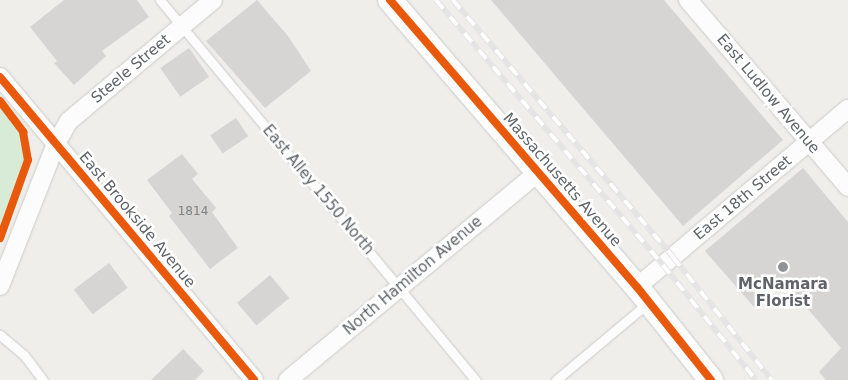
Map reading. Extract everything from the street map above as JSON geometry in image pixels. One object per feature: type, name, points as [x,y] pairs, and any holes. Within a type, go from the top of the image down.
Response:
[{"type":"street","name":"Steele Street","points":[[0,286],[56,144],[69,121],[213,0]]},
{"type":"street","name":"Massachusetts Avenue","points":[[390,0],[643,294],[711,380]]},
{"type":"street","name":"East Ludlow Avenue","points":[[688,0],[848,187]]},
{"type":"street","name":"East Brookside Avenue","points":[[0,77],[254,380]]},
{"type":"street","name":"East 18th Street","points":[[643,294],[809,142],[848,109]]},
{"type":"street","name":"North Hamilton Avenue","points":[[288,380],[537,173]]},
{"type":"lane","name":"East Alley 1550 North","points":[[160,0],[476,380]]},
{"type":"lane","points":[[556,380],[643,294]]},
{"type":"lane","points":[[0,335],[24,355],[44,380]]},
{"type":"green space","points":[[0,106],[21,133],[26,163],[0,230]]},
{"type":"building","points":[[64,0],[137,0],[149,17],[102,51],[106,56],[74,85],[54,63],[57,61],[30,27]]},
{"type":"building","points":[[257,0],[288,36],[311,71],[265,108],[206,41]]},
{"type":"building","points":[[491,0],[664,0],[783,140],[683,226]]},
{"type":"building","points":[[189,48],[209,77],[180,97],[160,68]]},
{"type":"building","points":[[236,118],[248,136],[223,154],[210,135]]},
{"type":"building","points":[[182,154],[198,174],[192,179],[216,208],[212,212],[238,248],[210,269],[169,216],[172,213],[147,180]]},
{"type":"building","name":"McNamara Florist","points":[[803,168],[848,222],[848,380],[826,380],[819,372],[841,348],[785,282],[754,307],[705,251]]},
{"type":"building","points":[[109,263],[128,288],[93,314],[74,289]]},
{"type":"building","points":[[270,275],[289,298],[256,326],[237,303]]},
{"type":"building","points":[[183,349],[204,371],[195,380],[151,380]]},
{"type":"railway","points":[[436,0],[663,265],[756,380]]},
{"type":"railway","points":[[453,0],[673,257],[772,380]]},
{"type":"cycle path","points":[[390,0],[637,287],[711,380]]},
{"type":"cycle path","points":[[0,77],[254,380]]},
{"type":"cycle path","points":[[0,101],[23,132],[28,160],[0,238]]},
{"type":"place","name":"McNamara Florist","points":[[783,267]]}]
